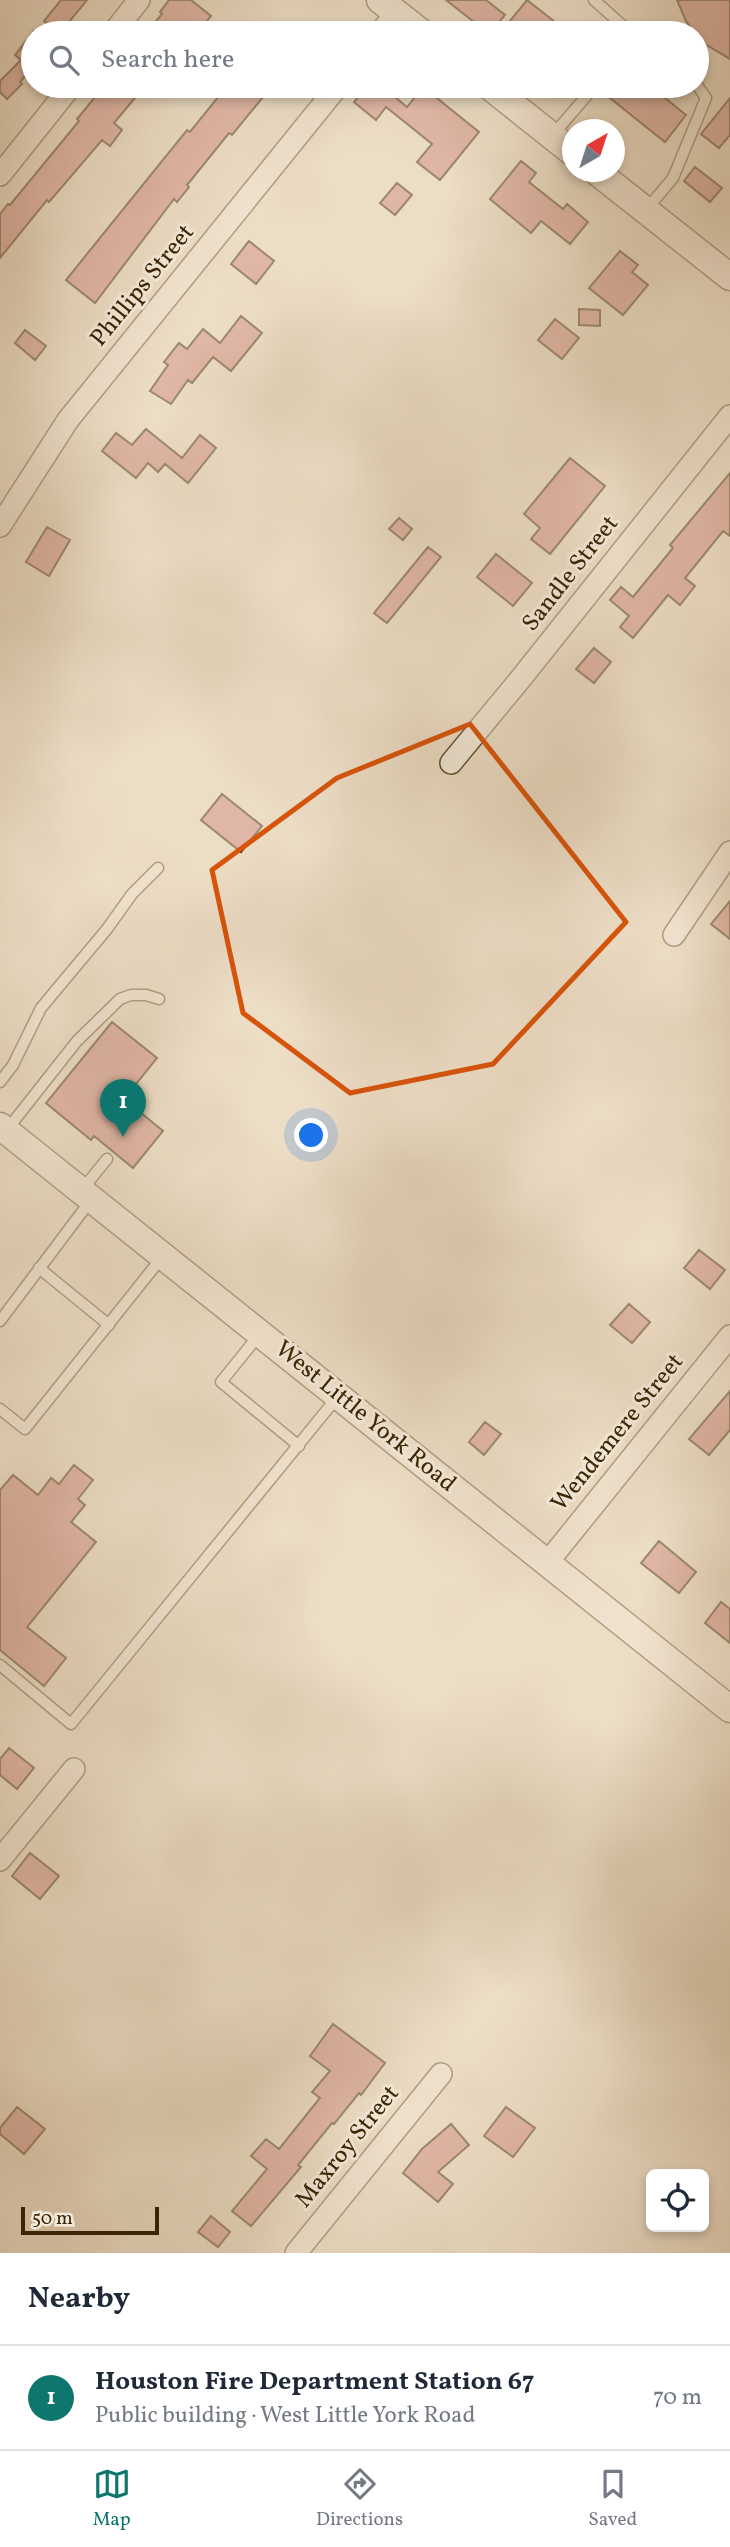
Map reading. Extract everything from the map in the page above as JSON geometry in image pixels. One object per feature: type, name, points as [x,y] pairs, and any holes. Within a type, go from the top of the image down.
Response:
[{"type":"street","points":[[122,21],[139,0]]},
{"type":"street","points":[[388,6],[407,21]]},
{"type":"street","points":[[0,175],[61,98]]},
{"type":"street","name":"Phillips Street","points":[[0,526],[68,421],[328,98]]},
{"type":"street","points":[[504,98],[562,144]]},
{"type":"street","points":[[610,182],[730,277]]},
{"type":"street","name":"Sandle Street","points":[[452,763],[730,416]]},
{"type":"street","points":[[674,936],[730,852]]},
{"type":"street","name":"West Little York Road","points":[[3,1128],[730,1709]]},
{"type":"street","name":"Wendemere Street","points":[[547,1563],[730,1336]]},
{"type":"street","points":[[0,1860],[74,1769]]},
{"type":"street","name":"Maxroy Street","points":[[296,2253],[441,2074]]},
{"type":"lane","points":[[594,0],[618,21]]},
{"type":"lane","points":[[576,119],[587,98]]},
{"type":"lane","points":[[646,210],[673,178],[706,98]]},
{"type":"lane","points":[[0,1082],[13,1065],[41,1008],[107,929],[132,894],[158,868]]},
{"type":"lane","points":[[3,1128],[77,1041],[120,999],[131,995],[146,995],[159,999]]},
{"type":"lane","points":[[0,1321],[40,1268],[87,1196],[107,1159]]},
{"type":"lane","points":[[0,1409],[25,1429],[163,1256]]},
{"type":"lane","points":[[40,1268],[109,1325]]},
{"type":"lane","points":[[261,1333],[221,1382],[299,1446]]},
{"type":"lane","points":[[0,1665],[71,1724],[339,1395]]},
{"type":"highlighted area","points":[[470,724],[626,922],[493,1064],[350,1093],[243,1013],[212,870],[337,778]]},
{"type":"building","points":[[61,0],[87,0],[70,21],[44,21]]},
{"type":"building","points":[[169,0],[191,0],[211,16],[207,21],[156,21],[162,14],[160,12]]},
{"type":"building","points":[[446,0],[486,0],[505,15],[500,21],[473,21]]},
{"type":"building","points":[[527,0],[554,21],[510,21]]},
{"type":"building","points":[[677,0],[730,0],[730,59],[709,46],[709,21],[686,21]]},
{"type":"building","points":[[21,47],[21,60],[15,55]]},
{"type":"building","points":[[21,60],[21,85],[7,99],[0,92],[0,81]]},
{"type":"building","points":[[94,98],[135,98],[114,123],[122,130],[110,146],[102,140],[49,202],[47,200],[0,258],[0,214],[79,121],[77,119]]},
{"type":"building","points":[[217,98],[262,98],[232,135],[229,133],[187,185],[189,187],[177,202],[174,199],[95,303],[66,280],[187,130],[190,132]]},
{"type":"building","points":[[357,98],[396,98],[407,107],[414,98],[437,98],[479,132],[440,180],[417,162],[432,144],[386,107],[376,120],[354,102]]},
{"type":"building","points":[[610,98],[665,98],[686,115],[665,142]]},
{"type":"building","points":[[730,98],[730,135],[719,148],[701,134]]},
{"type":"building","points":[[521,161],[536,173],[529,182],[563,209],[567,204],[588,222],[570,244],[541,221],[531,233],[490,199]]},
{"type":"building","points":[[695,167],[722,188],[710,202],[684,181]]},
{"type":"building","points":[[397,183],[412,195],[395,215],[380,203]]},
{"type":"building","points":[[249,241],[274,261],[256,284],[231,264]]},
{"type":"building","points":[[620,251],[638,265],[632,272],[648,285],[623,315],[589,288]]},
{"type":"building","points":[[579,309],[600,310],[600,326],[579,325]]},
{"type":"building","points":[[241,316],[262,333],[231,371],[213,357],[192,383],[188,380],[171,404],[150,391],[168,365],[164,362],[179,343],[187,349],[203,329],[220,343]]},
{"type":"building","points":[[555,319],[579,338],[562,359],[538,340]]},
{"type":"building","points":[[25,330],[46,346],[35,360],[15,343]]},
{"type":"building","points":[[146,429],[182,458],[200,435],[216,448],[188,483],[165,464],[158,472],[148,463],[136,478],[102,451],[116,433],[132,445]]},
{"type":"building","points":[[570,458],[605,486],[550,554],[531,539],[540,528],[524,514]]},
{"type":"building","points":[[730,473],[730,536],[723,531],[685,578],[695,586],[680,605],[668,595],[633,638],[620,627],[629,616],[610,600],[621,587],[633,597],[673,548],[670,545]]},
{"type":"building","points":[[399,518],[412,529],[403,540],[389,529]]},
{"type":"building","points":[[47,527],[70,540],[49,576],[26,562]]},
{"type":"building","points":[[428,547],[441,557],[387,623],[374,613]]},
{"type":"building","points":[[496,554],[532,583],[513,606],[477,577]]},
{"type":"building","points":[[594,648],[611,662],[594,683],[576,669]]},
{"type":"building","points":[[222,794],[262,826],[241,852],[201,820]]},
{"type":"building","points":[[730,901],[730,939],[711,924]]},
{"type":"building","points":[[112,1022],[157,1058],[124,1099],[163,1131],[133,1168],[94,1136],[91,1140],[46,1103]]},
{"type":"building","points":[[699,1250],[725,1270],[710,1289],[684,1268]]},
{"type":"building","points":[[629,1304],[650,1322],[632,1343],[610,1325]]},
{"type":"building","points":[[730,1391],[730,1430],[709,1455],[689,1439]]},
{"type":"building","points":[[485,1422],[501,1434],[484,1455],[469,1442]]},
{"type":"building","points":[[74,1465],[93,1480],[78,1499],[85,1505],[71,1522],[96,1542],[27,1627],[66,1658],[44,1686],[0,1650],[0,1490],[13,1475],[38,1495],[51,1478],[59,1484]]},
{"type":"building","points":[[659,1541],[696,1572],[679,1593],[641,1563]]},
{"type":"building","points":[[721,1602],[730,1609],[730,1643],[705,1623]]},
{"type":"building","points":[[9,1748],[34,1768],[17,1789],[0,1775],[0,1759]]},
{"type":"building","points":[[30,1853],[59,1876],[40,1899],[12,1876]]},
{"type":"building","points":[[333,2024],[385,2063],[361,2095],[359,2093],[334,2124],[332,2123],[298,2165],[301,2167],[251,2226],[232,2211],[267,2169],[251,2156],[266,2139],[279,2149],[320,2098],[312,2092],[330,2071],[310,2056]]},
{"type":"building","points":[[17,2107],[45,2129],[24,2154],[0,2134],[0,2128]]},
{"type":"building","points":[[506,2107],[535,2128],[513,2157],[484,2136]]},
{"type":"building","points":[[451,2124],[469,2145],[438,2172],[453,2184],[438,2202],[403,2173],[422,2149]]},
{"type":"building","points":[[211,2216],[230,2232],[218,2247],[198,2232]]},
{"type":"place","name":"Houston Fire Department Station 67","points":[[123,1137]]}]
